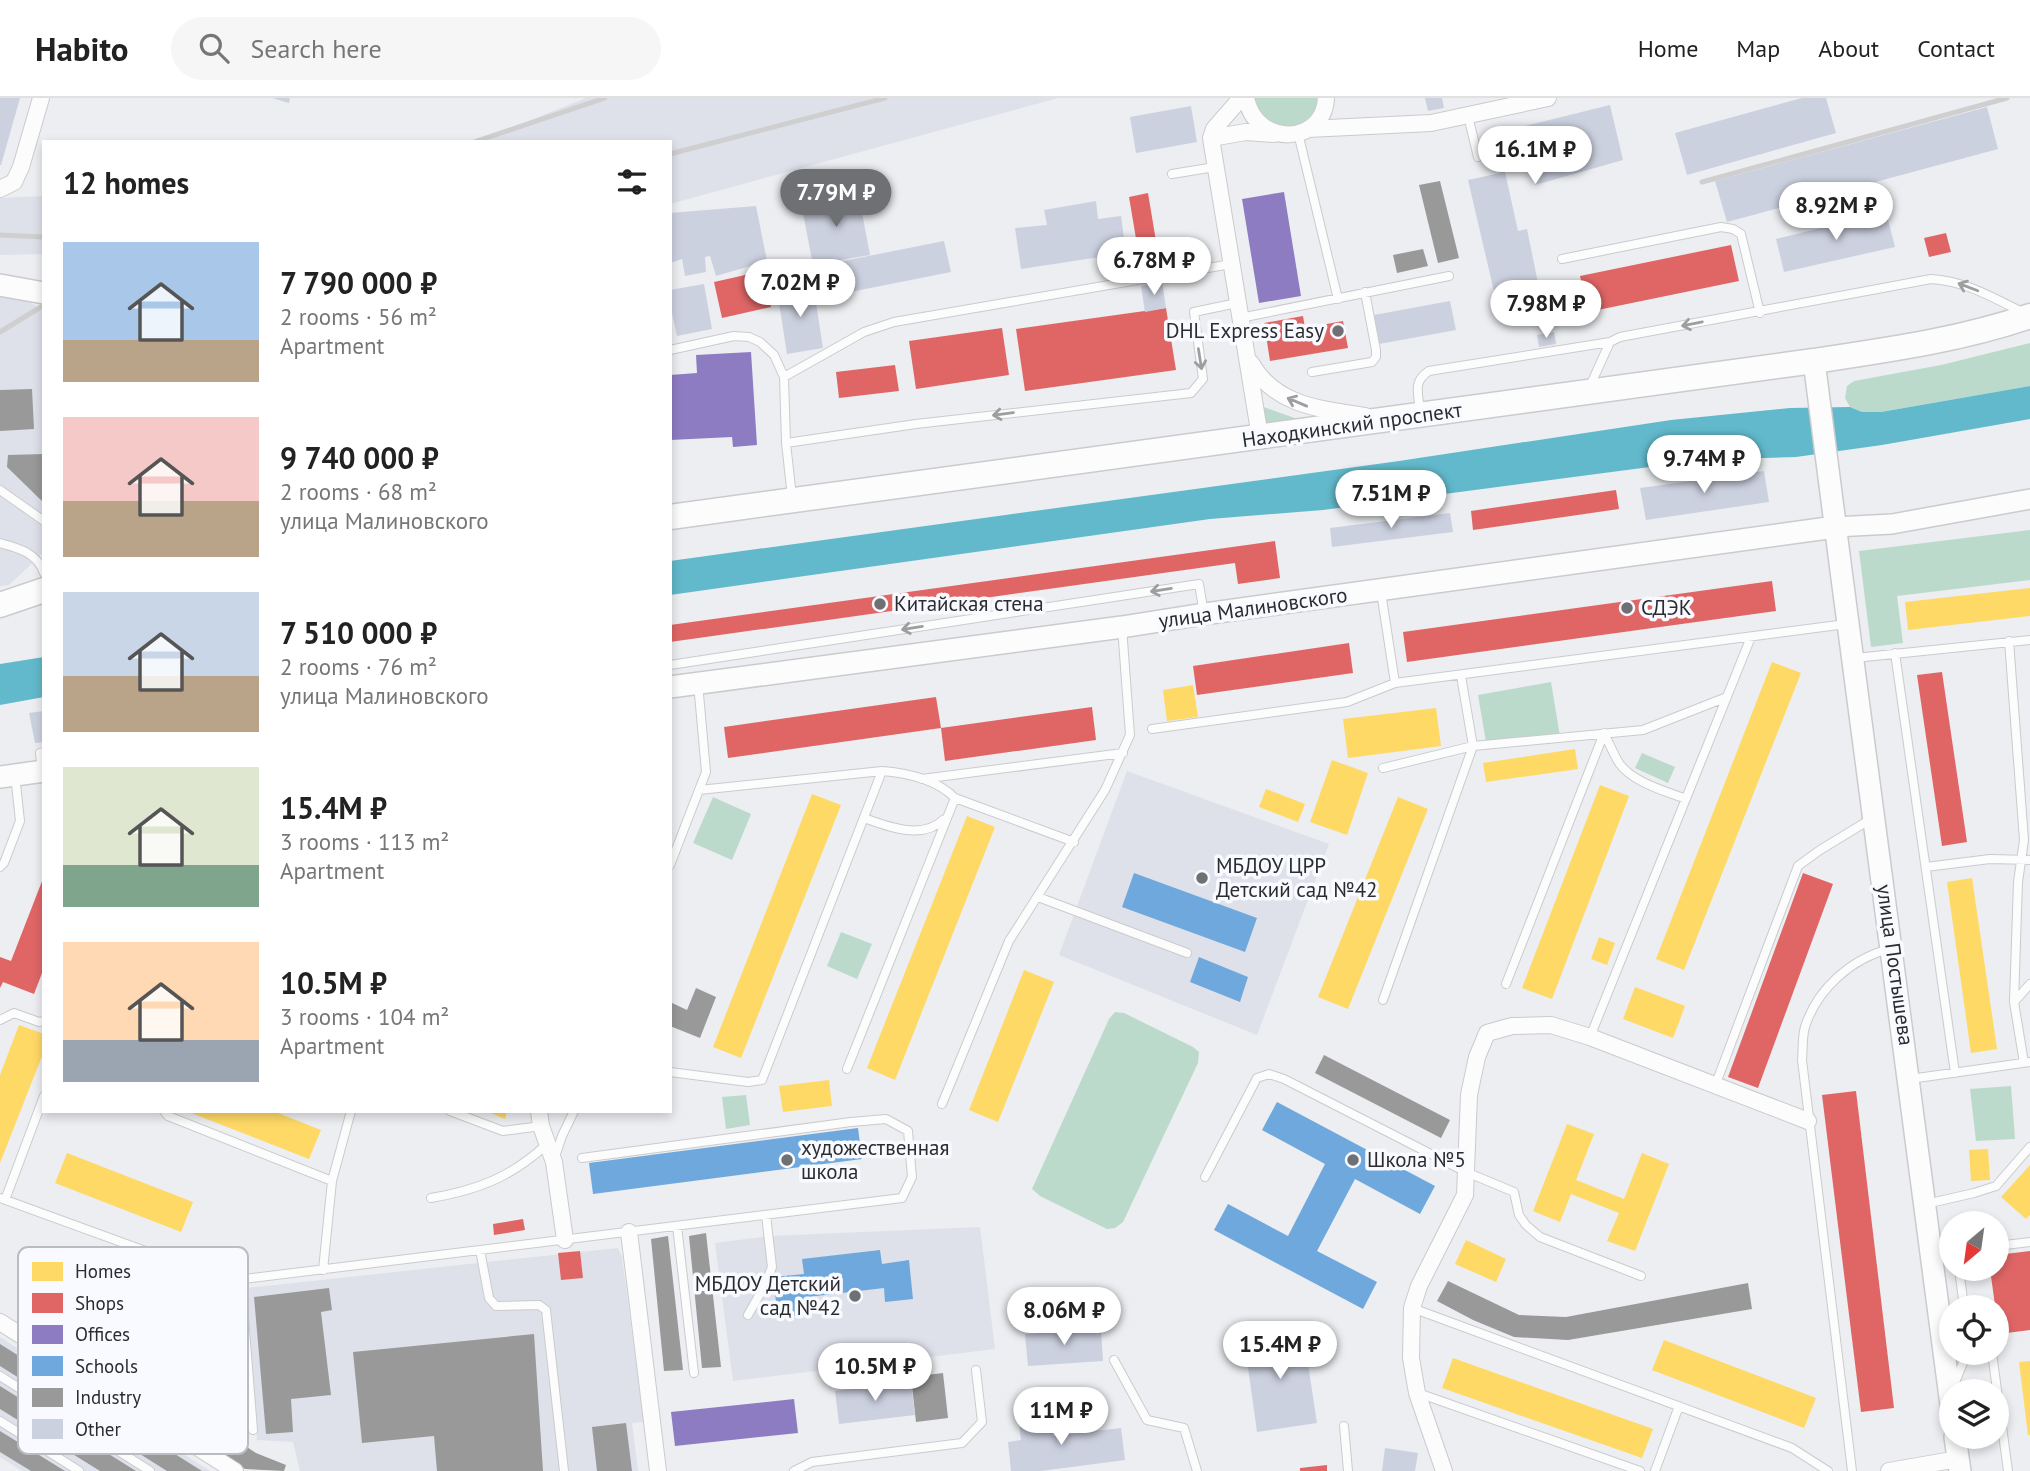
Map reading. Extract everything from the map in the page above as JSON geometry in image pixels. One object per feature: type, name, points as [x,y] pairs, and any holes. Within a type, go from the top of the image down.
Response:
[{"type":"main road","points":[[0,285],[42,293]]},
{"type":"main road","name":"Находкинский проспект","points":[[672,517],[1814,361],[1965,336],[2030,316]]},
{"type":"main road","name":"улица Постышева","points":[[1814,361],[1926,1204],[1939,1243]]},
{"type":"main road","name":"улица Малиновского","points":[[672,687],[1835,527]]},
{"type":"main road","points":[[0,607],[42,588]]},
{"type":"main road","points":[[7,776],[42,765]]},
{"type":"main road","name":"улица Постышева","points":[[1944,1281],[1950,1379]]},
{"type":"street","points":[[0,189],[14,182],[21,167],[41,98]]},
{"type":"street","points":[[1241,98],[1214,128],[1211,138],[1260,437]]},
{"type":"street","points":[[1246,98],[1252,116],[1264,128],[1279,134]]},
{"type":"street","points":[[1303,131],[1320,118],[1326,98]]},
{"type":"street","points":[[1211,138],[1247,132],[1279,134],[1431,123],[1548,98]]},
{"type":"street","points":[[1246,355],[1257,375],[1289,399],[1307,407],[1388,420]]},
{"type":"street","points":[[1835,527],[1892,524],[2030,499]]},
{"type":"street","points":[[1444,1471],[1418,1393],[1411,1358],[1412,1308],[1419,1286],[1465,1195],[1469,1095],[1477,1057],[1487,1033],[1512,1026],[1551,1025],[1590,1037],[1808,1121]]},
{"type":"street","points":[[540,1119],[554,1162],[565,1240]]},
{"type":"street","points":[[629,1232],[658,1471]]},
{"type":"street","points":[[0,1322],[18,1333]]},
{"type":"street","points":[[208,1454],[235,1471]]},
{"type":"street","points":[[1889,1471],[1959,1465]]},
{"type":"lane","points":[[1468,116],[1478,157]]},
{"type":"lane","points":[[1303,131],[1338,299]]},
{"type":"lane","points":[[1172,174],[1215,167]]},
{"type":"lane","points":[[1562,259],[1721,227],[1733,229],[1741,234],[1759,313]]},
{"type":"lane","points":[[784,377],[863,332],[894,322],[1231,264]]},
{"type":"lane","points":[[786,443],[916,424],[1191,393],[1203,379],[1194,312],[1338,299],[1449,276]]},
{"type":"lane","points":[[1421,415],[1417,383],[1420,376],[1429,371],[1610,342],[1632,335],[1931,279],[1949,280],[1969,286],[2030,316]]},
{"type":"lane","points":[[1312,372],[1372,362],[1376,357],[1365,292]]},
{"type":"lane","points":[[672,350],[734,336],[749,337],[760,342],[774,355],[784,377],[786,443],[793,500]]},
{"type":"lane","points":[[1587,392],[1610,342]]},
{"type":"lane","points":[[0,490],[42,520]]},
{"type":"lane","points":[[0,543],[31,555],[40,563],[42,575]]},
{"type":"lane","points":[[672,664],[1199,584],[1204,614]]},
{"type":"lane","points":[[1380,589],[1395,683]]},
{"type":"lane","points":[[1152,729],[1346,702],[1395,683],[1848,624]]},
{"type":"lane","points":[[942,1104],[1009,941],[1105,790],[1130,735],[1122,627]]},
{"type":"lane","points":[[1590,1037],[1751,637]]},
{"type":"lane","points":[[1853,658],[2030,640]]},
{"type":"lane","points":[[1910,1079],[2027,1062],[2014,1002],[2018,881],[2026,860],[2009,641]]},
{"type":"lane","points":[[1895,653],[1955,1073]]},
{"type":"lane","points":[[1383,1000],[1473,746],[1461,676]]},
{"type":"lane","points":[[672,860],[706,772],[698,683]]},
{"type":"lane","points":[[1383,768],[1473,746],[1643,730],[1727,697]]},
{"type":"lane","points":[[1604,733],[1620,765],[1654,786],[1686,799]]},
{"type":"lane","points":[[1506,984],[1604,733]]},
{"type":"lane","points":[[922,779],[1123,753]]},
{"type":"lane","points":[[699,790],[882,771],[908,773],[947,790],[955,798],[1074,842]]},
{"type":"lane","points":[[672,1072],[748,1082],[762,1080],[882,771]]},
{"type":"lane","points":[[0,867],[20,821],[7,776]]},
{"type":"lane","points":[[848,1069],[955,798]]},
{"type":"lane","points":[[864,818],[889,827],[915,830],[933,829],[947,816]]},
{"type":"lane","points":[[1715,1086],[1798,866],[1874,817]]},
{"type":"lane","points":[[1926,867],[1990,859],[2026,860]]},
{"type":"lane","points":[[1038,897],[1187,953]]},
{"type":"lane","points":[[1852,1471],[1808,1121],[1802,1060],[1804,1030],[1814,1004],[1834,980],[1858,960],[1892,948]]},
{"type":"lane","points":[[2014,1002],[2030,984]]},
{"type":"lane","points":[[0,1020],[15,1013],[42,1021]]},
{"type":"lane","points":[[1205,1177],[1257,1079],[1269,1074],[1284,1079],[1466,1172],[1514,1192],[1520,1215],[1540,1237],[1641,1276]]},
{"type":"lane","points":[[42,1101],[2,1199],[134,1247]]},
{"type":"lane","points":[[166,1113],[332,1181]]},
{"type":"lane","points":[[323,1270],[332,1181],[350,1113]]},
{"type":"lane","points":[[455,1113],[503,1131],[540,1119]]},
{"type":"lane","points":[[554,1162],[573,1113]]},
{"type":"lane","points":[[248,1280],[902,1198],[912,1177],[908,1131],[886,1119],[582,1158]]},
{"type":"lane","points":[[431,1198],[464,1192],[498,1180],[546,1144]]},
{"type":"lane","points":[[1926,1204],[1996,1186],[2030,1147]]},
{"type":"lane","points":[[748,1315],[772,1267],[766,1215]]},
{"type":"lane","points":[[677,1226],[694,1373]]},
{"type":"lane","points":[[2009,1245],[2030,1242]]},
{"type":"lane","points":[[480,1250],[491,1302],[496,1306],[539,1305],[546,1310],[564,1471]]},
{"type":"lane","points":[[1412,1308],[1792,1448],[1828,1471]]},
{"type":"lane","points":[[1114,1360],[1147,1420],[1184,1428],[1197,1471]]},
{"type":"lane","points":[[1995,1365],[2008,1471]]},
{"type":"lane","points":[[248,1368],[253,1430]]},
{"type":"lane","points":[[794,1471],[812,1462],[962,1443],[982,1422],[976,1370]]},
{"type":"lane","points":[[0,1376],[18,1387]]},
{"type":"lane","points":[[1418,1393],[1640,1471]]},
{"type":"lane","points":[[1655,1471],[1679,1406]]},
{"type":"lane","points":[[0,1421],[18,1432]]},
{"type":"lane","points":[[1344,1426],[1348,1471]]},
{"type":"lane","points":[[52,1454],[79,1471]]},
{"type":"lane","points":[[123,1454],[150,1471]]},
{"type":"shaded area","points":[[586,98],[1058,98],[672,203],[672,140],[480,140]]},
{"type":"shaded area","points":[[42,196],[42,254],[0,255],[0,198]]},
{"type":"shaded area","points":[[0,297],[24,298],[42,311],[42,554],[9,585],[0,586]]},
{"type":"shaded area","name":"МБДОУ ЦРР Детский сад №42","points":[[1127,771],[1329,844],[1257,1035],[1059,955]]},
{"type":"shaded area","name":"МБДОУ Детский сад №42","points":[[980,1227],[995,1349],[733,1381],[715,1243],[769,1236]]},
{"type":"shaded area","points":[[618,1248],[622,1257],[644,1422],[632,1423],[638,1471],[300,1471],[293,1442],[257,1440],[248,1288]]},
{"type":"shaded area","points":[[0,1337],[18,1348],[18,1454],[183,1454],[210,1471],[22,1471],[0,1457]]},
{"type":"green space","points":[[1254,98],[1319,98],[1317,106],[1307,119],[1292,127],[1284,127],[1265,120]]},
{"type":"green space","points":[[2030,343],[2030,386],[1881,412],[1862,412],[1850,407],[1845,398],[1847,386],[1854,381],[1941,365]]},
{"type":"green space","points":[[1261,406],[1317,426],[1266,432]]},
{"type":"green space","points":[[2030,530],[2030,580],[1897,596],[1903,643],[1871,647],[1859,551]]},
{"type":"green space","points":[[1551,682],[1560,736],[1487,748],[1478,695]]},
{"type":"green space","points":[[1642,753],[1675,767],[1668,783],[1635,768]]},
{"type":"green space","points":[[713,797],[751,814],[732,860],[693,843]]},
{"type":"green space","points":[[841,932],[872,944],[857,979],[827,966]]},
{"type":"green space","points":[[1115,1012],[1124,1013],[1199,1052],[1198,1063],[1123,1222],[1115,1228],[1107,1229],[1040,1196],[1032,1189],[1109,1019]]},
{"type":"green space","points":[[2011,1086],[2015,1139],[1976,1141],[1970,1089]]},
{"type":"green space","points":[[746,1095],[750,1125],[726,1129],[722,1097]]},
{"type":"water","points":[[2030,386],[2030,419],[1882,445],[1796,457],[1703,460],[1323,510],[1210,519],[672,595],[672,561],[1399,461],[1671,420],[1790,408],[1850,407],[1862,412],[1881,412]]},
{"type":"water","points":[[42,657],[42,697],[0,705],[0,664]]},
{"type":"building: Homes","points":[[2030,588],[2030,616],[1908,630],[1905,602]]},
{"type":"building: Homes","points":[[1772,662],[1801,673],[1684,970],[1656,959]]},
{"type":"building: Homes","points":[[1193,685],[1198,717],[1167,721],[1163,690]]},
{"type":"building: Homes","points":[[1436,708],[1441,746],[1348,758],[1343,719]]},
{"type":"building: Homes","points":[[1575,749],[1578,769],[1486,782],[1483,763]]},
{"type":"building: Homes","points":[[1332,760],[1368,773],[1347,835],[1310,822]]},
{"type":"building: Homes","points":[[1600,785],[1629,796],[1552,999],[1522,988]]},
{"type":"building: Homes","points":[[1266,789],[1305,804],[1298,822],[1259,807]]},
{"type":"building: Homes","points":[[812,794],[841,805],[741,1058],[713,1047]]},
{"type":"building: Homes","points":[[1398,797],[1428,809],[1348,1009],[1318,997]]},
{"type":"building: Homes","points":[[967,816],[995,827],[895,1080],[867,1068]]},
{"type":"building: Homes","points":[[1972,878],[1997,1049],[1971,1053],[1947,882]]},
{"type":"building: Homes","points":[[1599,937],[1615,943],[1607,965],[1591,959]]},
{"type":"building: Homes","points":[[1024,970],[1054,982],[998,1122],[969,1110]]},
{"type":"building: Homes","points":[[1635,987],[1685,1006],[1673,1038],[1623,1019]]},
{"type":"building: Homes","points":[[19,1025],[42,1033],[42,1056],[0,1163],[0,1075]]},
{"type":"building: Homes","points":[[829,1080],[832,1106],[783,1112],[779,1086]]},
{"type":"building: Homes","points":[[191,1113],[278,1113],[321,1130],[309,1159]]},
{"type":"building: Homes","points":[[491,1113],[506,1113],[505,1119]]},
{"type":"building: Homes","points":[[1567,1124],[1594,1134],[1576,1180],[1624,1199],[1642,1153],[1669,1164],[1635,1251],[1607,1241],[1619,1213],[1571,1194],[1560,1222],[1533,1211]]},
{"type":"building: Homes","points":[[1988,1149],[1990,1180],[1971,1181],[1969,1150]]},
{"type":"building: Homes","points":[[67,1153],[193,1202],[181,1232],[55,1183]]},
{"type":"building: Homes","points":[[2030,1165],[2030,1215],[2026,1219],[2001,1197]]},
{"type":"building: Homes","points":[[1466,1240],[1506,1259],[1496,1282],[1455,1264]]},
{"type":"building: Homes","points":[[1664,1340],[1816,1398],[1804,1428],[1652,1370]]},
{"type":"building: Homes","points":[[1453,1358],[1653,1429],[1642,1458],[1442,1388]]},
{"type":"building: Homes","points":[[2030,1361],[2030,1435],[2028,1435],[2019,1362]]},
{"type":"building: Shops","points":[[1148,193],[1161,271],[1142,274],[1129,197]]},
{"type":"building: Shops","points":[[1946,233],[1951,252],[1929,257],[1924,238]]},
{"type":"building: Shops","points":[[1731,245],[1739,281],[1588,312],[1580,276]]},
{"type":"building: Shops","points":[[763,271],[771,307],[722,318],[714,282]]},
{"type":"building: Shops","points":[[1166,308],[1176,370],[1025,391],[1016,329]]},
{"type":"building: Shops","points":[[1303,316],[1305,328],[1343,321],[1348,348],[1270,361],[1264,323]]},
{"type":"building: Shops","points":[[1002,328],[1009,375],[916,389],[909,341]]},
{"type":"building: Shops","points":[[895,365],[899,391],[839,398],[836,372]]},
{"type":"building: Shops","points":[[1616,490],[1619,509],[1473,530],[1471,511]]},
{"type":"building: Shops","name":"Китайская стена","points":[[1275,541],[1280,578],[1238,584],[1235,563],[672,642],[672,625]]},
{"type":"building: Shops","points":[[1772,581],[1776,611],[1407,662],[1403,632]]},
{"type":"building: Shops","points":[[1349,643],[1353,673],[1197,695],[1193,666]]},
{"type":"building: Shops","points":[[1942,672],[1967,842],[1942,846],[1917,675]]},
{"type":"building: Shops","points":[[936,697],[941,728],[728,758],[724,727]]},
{"type":"building: Shops","points":[[1092,707],[1096,740],[945,761],[941,728]]},
{"type":"building: Shops","points":[[1803,873],[1833,884],[1758,1088],[1728,1077]]},
{"type":"building: Shops","points":[[42,881],[42,973],[34,994],[3,982],[0,988],[0,957],[11,961]]},
{"type":"building: Shops","points":[[1856,1091],[1894,1408],[1861,1412],[1822,1095]]},
{"type":"building: Shops","points":[[523,1219],[525,1230],[494,1235],[493,1224]]},
{"type":"building: Shops","points":[[580,1251],[583,1278],[561,1280],[558,1253]]},
{"type":"building: Shops","points":[[2030,1251],[2030,1330],[2009,1333],[2009,1295],[1994,1295],[1992,1281],[2009,1281],[2009,1254]]},
{"type":"building: Shops","points":[[1327,1465],[1327,1471],[1300,1471],[1300,1468]]},
{"type":"building: Offices","points":[[1284,192],[1301,296],[1259,303],[1242,199]]},
{"type":"building: Offices","points":[[751,352],[757,445],[733,447],[732,437],[672,440],[672,375],[697,373],[696,355]]},
{"type":"building: Offices","points":[[794,1399],[798,1433],[675,1446],[671,1412]]},
{"type":"building: Schools","points":[[1134,873],[1257,918],[1245,952],[1122,907]]},
{"type":"building: Schools","points":[[1199,957],[1248,977],[1240,1002],[1190,982]]},
{"type":"building: Schools","points":[[1277,1102],[1435,1186],[1420,1214],[1355,1179],[1317,1251],[1377,1282],[1363,1309],[1214,1230],[1228,1204],[1288,1236],[1325,1164],[1262,1130]]},
{"type":"building: Schools","points":[[858,1128],[862,1159],[593,1194],[589,1163]]},
{"type":"building: Schools","points":[[880,1250],[882,1264],[909,1260],[913,1299],[885,1302],[884,1288],[808,1297],[810,1314],[778,1318],[773,1277],[804,1274],[802,1259]]},
{"type":"building: Industry","points":[[1440,181],[1459,258],[1438,263],[1419,185]]},
{"type":"building: Industry","points":[[1423,249],[1428,266],[1397,273],[1393,255]]},
{"type":"building: Industry","points":[[32,389],[34,429],[0,431],[0,390]]},
{"type":"building: Industry","points":[[42,454],[42,501],[7,467],[8,455]]},
{"type":"building: Industry","points":[[696,988],[716,997],[700,1038],[672,1027],[672,1003],[687,1010]]},
{"type":"building: Industry","points":[[1324,1055],[1450,1120],[1441,1138],[1315,1073]]},
{"type":"building: Industry","points":[[706,1233],[721,1367],[702,1368],[689,1236]]},
{"type":"building: Industry","points":[[668,1236],[683,1370],[664,1371],[651,1239]]},
{"type":"building: Industry","points":[[1448,1281],[1519,1315],[1566,1317],[1748,1283],[1752,1309],[1568,1340],[1514,1337],[1437,1301]]},
{"type":"building: Industry","points":[[329,1288],[332,1310],[321,1312],[331,1395],[291,1399],[293,1432],[266,1434],[254,1297]]},
{"type":"building: Industry","points":[[534,1334],[543,1471],[437,1471],[434,1436],[362,1443],[353,1352]]},
{"type":"building: Industry","points":[[0,1344],[18,1355],[18,1377],[0,1366]]},
{"type":"building: Industry","points":[[943,1373],[948,1418],[916,1422],[911,1377]]},
{"type":"building: Industry","points":[[0,1386],[18,1397],[18,1420],[0,1409]]},
{"type":"building: Industry","points":[[626,1423],[632,1471],[597,1471],[592,1427]]},
{"type":"building: Industry","points":[[0,1431],[18,1442],[18,1454],[37,1454],[65,1471],[31,1471],[0,1452]]},
{"type":"building: Industry","points":[[248,1448],[286,1465],[284,1471],[245,1469],[222,1454],[248,1454]]},
{"type":"building: Industry","points":[[73,1454],[109,1454],[136,1471],[100,1471]]},
{"type":"building: Industry","points":[[140,1454],[175,1454],[202,1471],[167,1471]]},
{"type":"building: Other","points":[[0,98],[20,98],[1,165],[0,165]]},
{"type":"building: Other","points":[[272,98],[290,98],[289,103]]},
{"type":"building: Other","points":[[1425,98],[1442,98],[1444,108],[1428,111]]},
{"type":"building: Other","points":[[1802,98],[1826,98],[1836,133],[1687,175],[1675,133]]},
{"type":"building: Other","points":[[1610,105],[1623,160],[1535,185],[1531,166],[1505,172],[1518,231],[1527,229],[1539,288],[1496,300],[1468,180],[1500,173],[1492,134]]},
{"type":"building: Other","points":[[1191,106],[1197,142],[1136,153],[1130,117]]},
{"type":"building: Other","points":[[1987,107],[1998,149],[1727,222],[1715,181]]},
{"type":"building: Other","points":[[858,192],[870,255],[813,265],[801,203]]},
{"type":"building: Other","points":[[1096,201],[1098,219],[1121,216],[1126,253],[1021,269],[1015,228],[1047,225],[1044,210]]},
{"type":"building: Other","points":[[756,206],[767,261],[716,276],[710,256],[705,257],[706,272],[685,276],[682,259],[672,262],[672,213]]},
{"type":"building: Other","points":[[1886,212],[1895,247],[1784,272],[1776,239]]},
{"type":"building: Other","points":[[944,241],[951,272],[820,298],[813,267]]},
{"type":"building: Other","points":[[1162,282],[1166,308],[1145,312],[1141,286]]},
{"type":"building: Other","points":[[704,284],[712,329],[677,336],[672,313],[672,290]]},
{"type":"building: Other","points":[[813,284],[823,348],[787,354],[777,290]]},
{"type":"building: Other","points":[[1450,301],[1456,330],[1379,344],[1374,315]]},
{"type":"building: Other","points":[[1554,332],[1556,344],[1539,347],[1537,335]]},
{"type":"building: Other","points":[[1764,471],[1769,502],[1646,520],[1640,488]]},
{"type":"building: Other","points":[[1450,513],[1453,532],[1332,547],[1330,528]]},
{"type":"building: Other","points":[[42,711],[42,742],[35,743],[29,713]]},
{"type":"building: Other","points":[[1101,1329],[1103,1361],[1028,1366],[1025,1334]]},
{"type":"building: Other","points":[[1303,1331],[1317,1423],[1257,1432],[1244,1339]]},
{"type":"building: Other","points":[[911,1382],[915,1415],[839,1424],[835,1391]]},
{"type":"building: Other","points":[[1050,1412],[1053,1436],[1121,1428],[1125,1460],[1041,1471],[1011,1471],[1008,1442],[1021,1440],[1018,1417]]},
{"type":"building: Other","points":[[1385,1448],[1418,1453],[1415,1471],[1382,1471]]},
{"type":"railway","points":[[480,140],[605,98]]},
{"type":"railway","points":[[672,153],[885,98]]},
{"type":"railway","points":[[1702,182],[2007,98]]},
{"type":"railway","points":[[0,235],[42,237]]},
{"type":"railway","points":[[0,332],[42,306]]},
{"type":"place","name":"DHL Express Easy","points":[[1338,331]]},
{"type":"place","name":"Китайская стена","points":[[880,604]]},
{"type":"place","name":"СДЭК","points":[[1627,608]]},
{"type":"place","name":"МБДОУ ЦРР Детский сад №42","points":[[1202,878]]},
{"type":"place","name":"художественная школа","points":[[787,1160]]},
{"type":"place","name":"Школа №5","points":[[1353,1160]]},
{"type":"place","name":"МБДОУ Детский сад №42","points":[[855,1296]]}]
